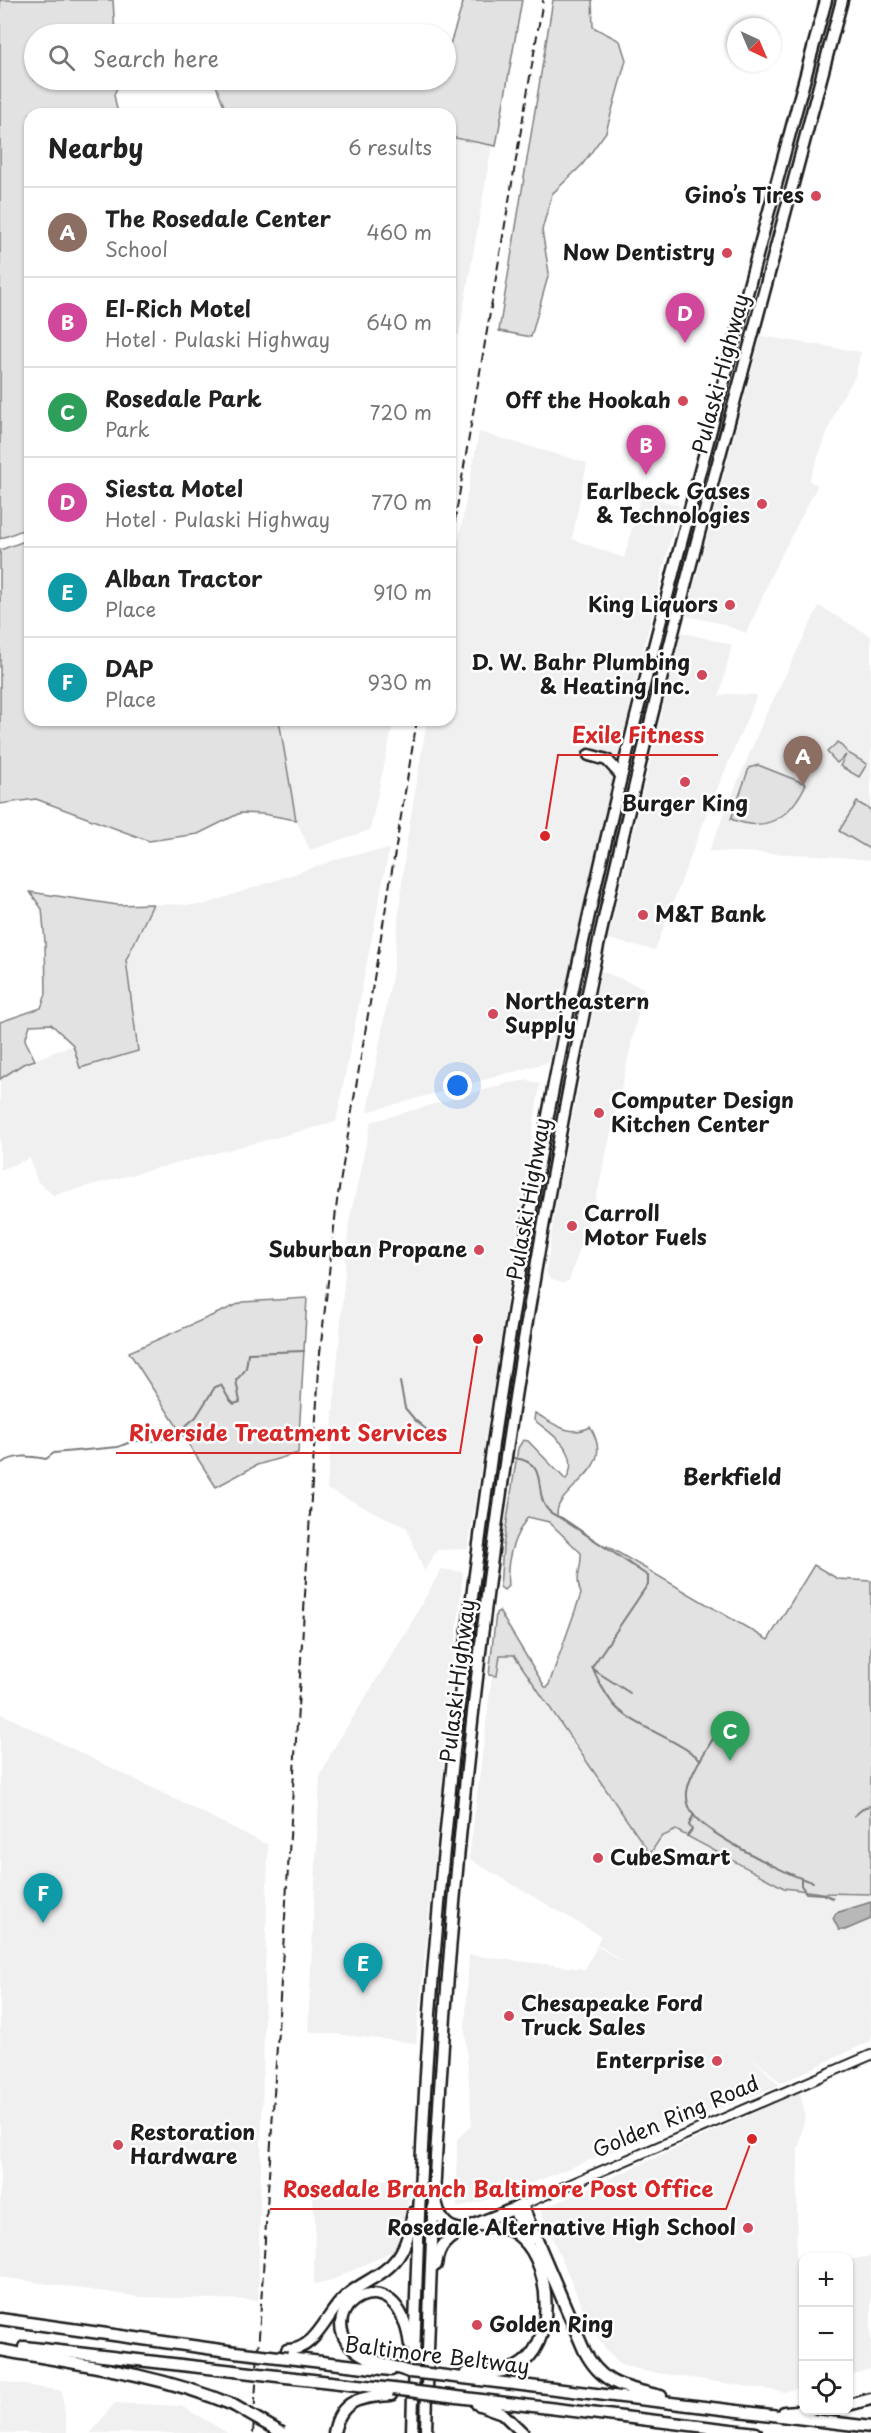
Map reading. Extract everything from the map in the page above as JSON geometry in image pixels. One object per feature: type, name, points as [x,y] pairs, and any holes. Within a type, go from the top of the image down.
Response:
[{"type":"highway","name":"Pulaski Highway","points":[[412,2433],[411,2375],[420,2178],[446,1831],[471,1601],[519,1281],[558,1063],[621,775],[667,593],[826,0]]},
{"type":"highway","name":"Pulaski Highway","points":[[429,2433],[427,2412],[430,2288],[448,1969],[482,1640],[520,1366],[554,1170],[610,890],[663,668],[842,0]]},
{"type":"highway","points":[[589,756],[607,760],[621,775]]},
{"type":"highway","points":[[287,2354],[306,2345],[346,2296],[380,2275],[397,2258],[411,2229],[420,2178]]},
{"type":"highway","points":[[434,2193],[440,2216],[444,2222],[454,2229],[464,2230]]},
{"type":"highway","points":[[445,2375],[506,2370],[523,2363],[534,2353],[543,2332],[545,2311],[541,2276],[518,2207]]},
{"type":"highway","points":[[518,2207],[584,2350],[600,2374],[613,2384],[708,2408]]},
{"type":"highway","name":"Golden Ring Road","points":[[430,2288],[440,2249],[445,2242],[464,2230],[518,2207]]},
{"type":"highway","points":[[477,2225],[510,2230],[532,2250]]},
{"type":"highway","points":[[393,2368],[354,2349],[343,2334],[341,2326],[344,2312],[357,2297],[374,2294],[383,2296],[399,2308],[407,2326],[411,2375]]},
{"type":"highway","name":"Baltimore Beltway","points":[[0,2319],[217,2349],[287,2354],[393,2368],[411,2375],[445,2375],[871,2427]]},
{"type":"highway","name":"Baltimore Beltway","points":[[0,2345],[756,2433]]},
{"type":"highway","points":[[0,2349],[162,2381],[194,2390],[233,2405],[282,2433]]},
{"type":"highway","points":[[334,2433],[336,2421],[348,2405],[366,2397],[392,2392]]},
{"type":"highway","points":[[455,2397],[502,2413],[523,2433]]},
{"type":"highway","points":[[853,2404],[871,2399]]},
{"type":"highway","points":[[407,2433],[413,2410]]},
{"type":"highway","points":[[753,2413],[799,2411]]},
{"type":"street","name":"Golden Ring Road","points":[[518,2207],[871,2055]]},
{"type":"shaded area","points":[[0,0],[113,0],[114,24],[24,24],[24,90],[116,90],[114,95],[117,108],[24,108],[24,529],[0,539]]},
{"type":"shaded area","points":[[459,0],[522,0],[496,146],[456,138],[456,108],[225,108],[218,90],[456,90],[456,25],[463,3]]},
{"type":"shaded area","points":[[553,0],[592,0],[593,27],[620,41],[626,60],[606,132],[582,165],[552,194],[542,230],[549,273],[531,337],[499,331]]},
{"type":"shaded area","points":[[456,138],[492,145],[459,335],[456,335]]},
{"type":"shaded area","points":[[761,336],[861,352],[855,377],[838,404],[809,481],[818,485],[770,577],[746,633],[720,623],[686,616]]},
{"type":"shaded area","points":[[479,432],[587,463],[572,539],[624,558],[641,495],[679,505],[637,675],[549,1062],[367,1112],[393,970],[406,845],[426,726],[456,726],[456,553]]},
{"type":"shaded area","points":[[24,541],[24,726],[280,726],[296,820],[263,814],[240,813],[198,834],[149,841],[36,799],[0,804],[0,550]]},
{"type":"shaded area","points":[[819,606],[871,636],[871,860],[817,855],[709,851],[763,721]]},
{"type":"shaded area","points":[[681,632],[732,645],[719,697],[727,694],[757,695],[707,813],[655,950],[608,939]]},
{"type":"shaded area","points":[[280,726],[393,726],[370,830],[310,850],[296,820]]},
{"type":"shaded area","points":[[838,742],[848,753],[867,764],[859,777],[840,766],[846,755],[837,763],[827,752]]},
{"type":"shaded area","points":[[758,765],[806,784],[793,805],[776,819],[756,824],[731,819],[749,768]]},
{"type":"shaded area","points":[[857,802],[871,810],[871,850],[839,831]]},
{"type":"shaded area","points":[[389,849],[336,1122],[53,1195],[37,1181],[30,1158],[0,1170],[0,1079],[23,1064],[73,1045],[137,1051],[126,960],[153,904],[203,905],[346,856]]},
{"type":"shaded area","points":[[30,892],[118,905],[153,904],[126,960],[138,1051],[80,1068],[73,1045],[51,1024],[30,1025],[25,1040],[35,1060],[23,1064],[0,1079],[0,1022],[41,1008],[46,994],[42,909]]},
{"type":"shaded area","points":[[601,971],[644,988],[595,1203],[569,1281],[562,1283],[550,1279],[546,1272],[557,1197]]},
{"type":"shaded area","points":[[528,1080],[540,1084],[468,1549],[437,1550],[424,1571],[407,1528],[327,1489],[349,1222],[371,1122],[509,1083]]},
{"type":"shaded area","points":[[307,1298],[298,1453],[257,1465],[216,1487],[129,1352],[243,1302]]},
{"type":"shaded area","points":[[535,1413],[569,1430],[583,1430],[590,1427],[596,1440],[598,1451],[595,1461],[590,1470],[560,1503],[557,1516],[606,1548],[607,1546],[768,1640],[814,1565],[838,1579],[871,1581],[871,1894],[822,1893],[784,1888],[676,1830],[661,1837],[650,1854],[514,1655],[500,1655],[497,1676],[489,1675],[496,1613],[499,1611],[545,1687],[548,1687],[581,1594],[578,1577],[581,1553],[549,1522],[528,1517],[518,1533],[512,1550],[508,1567],[508,1586],[504,1590],[500,1587],[503,1547],[518,1448],[523,1440],[528,1441],[566,1480],[570,1470],[571,1461],[564,1446],[534,1420]]},
{"type":"shaded area","points":[[441,1569],[463,1572],[416,2043],[308,2031],[320,1777],[332,1751],[408,1629]]},
{"type":"shaded area","points":[[496,1644],[510,1648],[659,1835],[675,1825],[871,1888],[871,2041],[781,2083],[751,2056],[779,2085],[499,2196],[457,2208],[457,2139],[472,2125],[465,2030],[469,1955],[585,1969],[597,1946],[632,1968],[597,1944],[601,1936],[469,1859]]},
{"type":"shaded area","points":[[0,1713],[268,1845],[258,2300],[140,2297],[0,2277]]},
{"type":"shaded area","points":[[871,1902],[871,1919],[845,1930],[839,1930],[833,1918],[836,1913]]},
{"type":"shaded area","points":[[800,2092],[805,2116],[798,2150],[796,2270],[799,2270],[799,2388],[784,2392],[644,2371],[620,2364],[603,2346],[589,2322],[540,2210]]},
{"type":"shaded area","points":[[311,2180],[413,2180],[404,2224],[395,2250],[332,2280],[314,2284],[315,2220]]},
{"type":"shaded area","points":[[871,2256],[871,2369],[853,2374],[853,2307],[853,2259]]},
{"type":"shaded area","points":[[0,2381],[62,2391],[67,2433],[0,2433]]},
{"type":"shaded area","points":[[115,2403],[181,2406],[228,2433],[90,2433]]},
{"type":"waterway","points":[[0,1464],[17,1457],[46,1459],[54,1453],[118,1447],[133,1441],[155,1441],[175,1435],[196,1417],[215,1387],[221,1385],[234,1404],[240,1402],[236,1380],[245,1370],[248,1353],[304,1351]]},
{"type":"waterway","points":[[400,1382],[405,1408],[427,1430]]},
{"type":"waterway","points":[[514,1458],[527,1462],[535,1468],[544,1505],[551,1512],[648,1576],[648,1584],[592,1667],[607,1695],[621,1712],[701,1760]]},
{"type":"waterway","points":[[594,1670],[630,1693]]},
{"type":"waterway","points":[[718,1730],[695,1768],[689,1784],[687,1799],[692,1813],[705,1826],[734,1845],[787,1872],[813,1882]]},
{"type":"waterway","points":[[854,1816],[865,1807],[871,1806]]},
{"type":"waterway","points":[[687,1836],[692,1830],[689,1825],[693,1816]]},
{"type":"waterway","points":[[801,1879],[801,1885],[806,1893],[823,1894],[833,1898]]},
{"type":"railway","points":[[456,514],[543,0]]},
{"type":"railway","points":[[253,2433],[320,1353],[337,1201],[416,726]]},
{"type":"place","name":"Gino’s Tires","points":[[816,196]]},
{"type":"place","name":"Now Dentistry","points":[[727,253]]},
{"type":"place","name":"Siesta Motel","points":[[685,343]]},
{"type":"place","name":"Off the Hookah","points":[[683,401]]},
{"type":"place","name":"El-Rich Motel","points":[[646,475]]},
{"type":"place","name":"Earlbeck Gases & Technologies","points":[[762,504]]},
{"type":"place","name":"King Liquors","points":[[730,605]]},
{"type":"place","name":"D. W. Bahr Plumbing & Heating Inc.","points":[[702,675]]},
{"type":"place","name":"Burger King","points":[[685,782]]},
{"type":"place","name":"The Rosedale Center","points":[[803,786]]},
{"type":"place","name":"Exile Fitness","points":[[545,836]]},
{"type":"place","name":"M&T Bank","points":[[643,915]]},
{"type":"place","name":"Northeastern Supply","points":[[493,1014]]},
{"type":"place","name":"Computer Design Kitchen Center","points":[[599,1113]]},
{"type":"place","name":"Carroll Motor Fuels","points":[[572,1226]]},
{"type":"place","name":"Suburban Propane","points":[[479,1250]]},
{"type":"place","name":"Riverside Treatment Services","points":[[478,1339]]},
{"type":"place","name":"Rosedale Park","points":[[730,1761]]},
{"type":"place","name":"CubeSmart","points":[[598,1858]]},
{"type":"place","name":"DAP","points":[[43,1923]]},
{"type":"place","name":"Alban Tractor","points":[[363,1993]]},
{"type":"place","name":"Chesapeake Ford Truck Sales","points":[[509,2016]]},
{"type":"place","name":"Enterprise","points":[[717,2061]]},
{"type":"place","name":"Rosedale Branch Baltimore Post Office","points":[[752,2139]]},
{"type":"place","name":"Restoration Hardware","points":[[118,2145]]},
{"type":"place","name":"Rosedale Alternative High School","points":[[748,2228]]},
{"type":"place","name":"Golden Ring","points":[[477,2325]]},
{"type":"district","name":"Berkfield","points":[[732,1477]]}]
